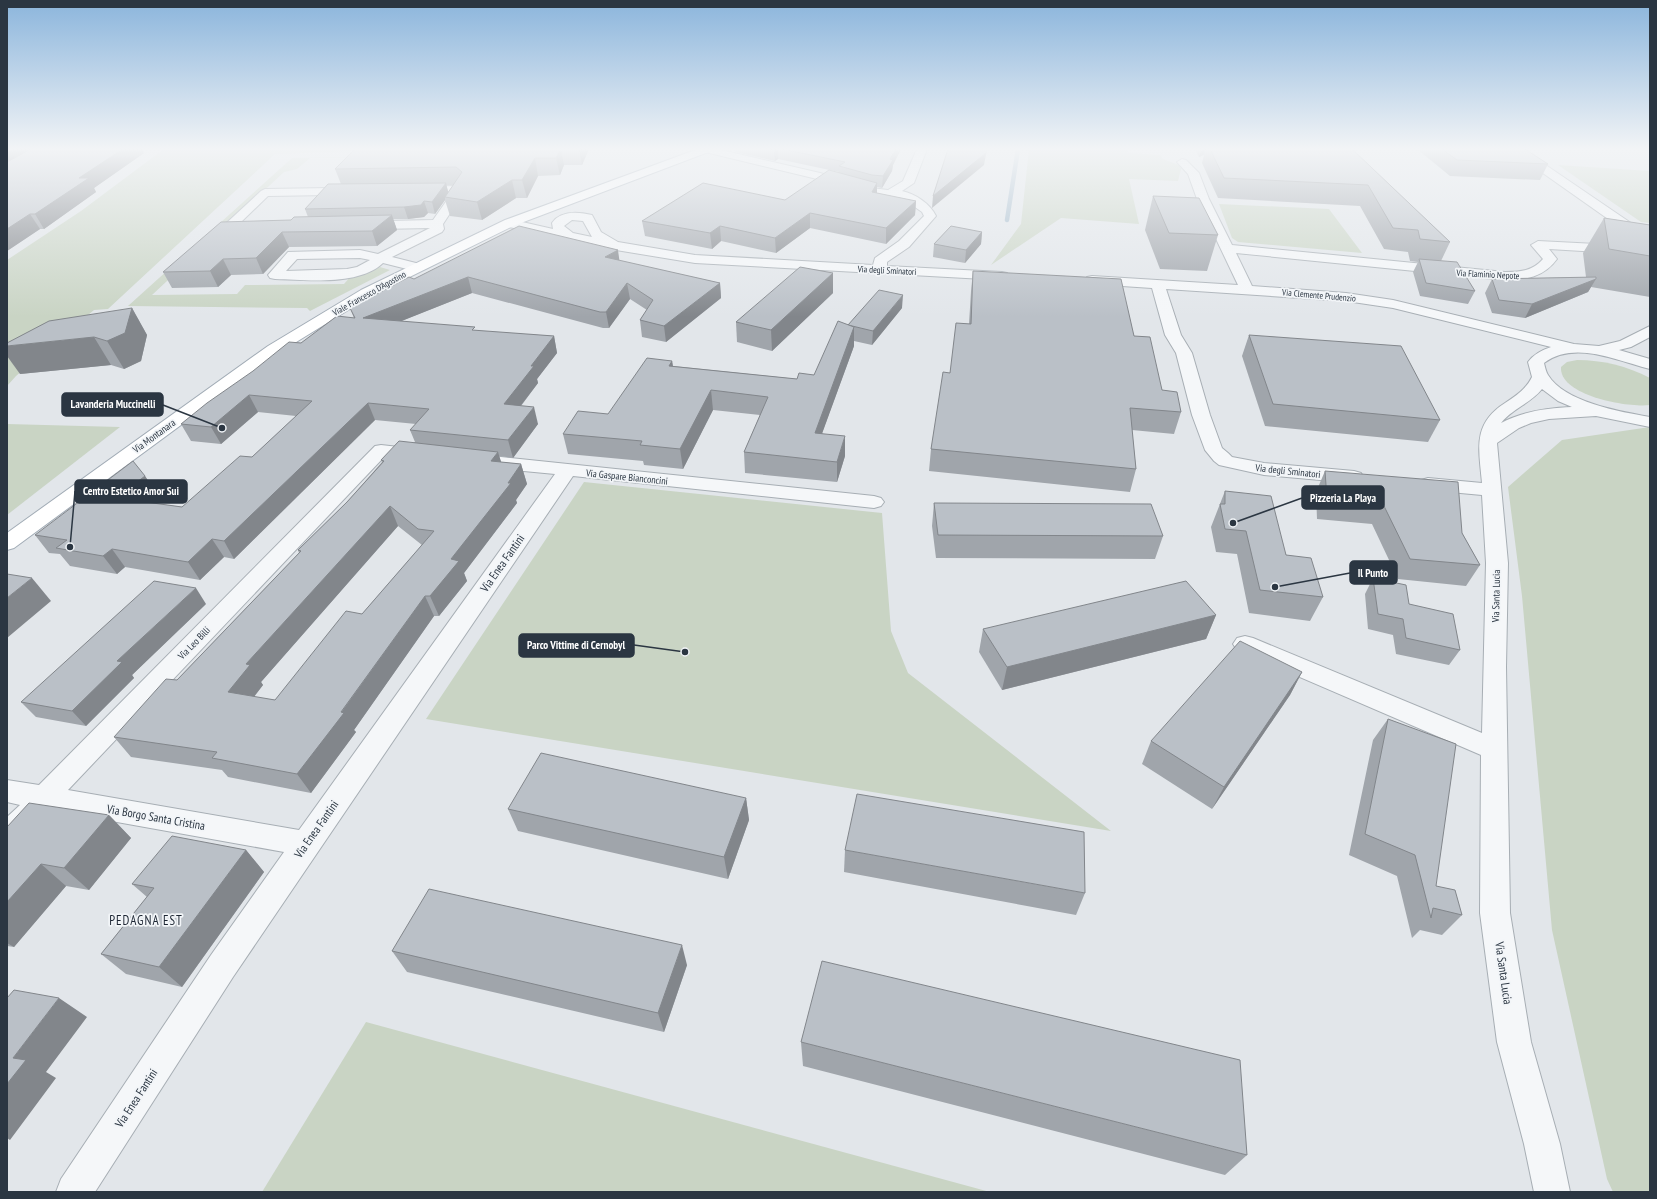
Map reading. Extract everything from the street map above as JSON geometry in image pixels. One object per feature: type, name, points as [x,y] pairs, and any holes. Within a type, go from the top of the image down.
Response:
[{"type":"main road","name":"Viale Francesco D'Agostino","points":[[323,318],[415,267],[510,223],[558,205]]},
{"type":"main road","name":"Via Montanara","points":[[7,543],[234,377],[323,318]]},
{"type":"street","name":"Viale Francesco D'Agostino","points":[[251,205],[227,228],[437,224]]},
{"type":"street","name":"Viale Francesco D'Agostino","points":[[415,267],[380,258],[360,254],[293,255],[275,275],[348,274],[368,268],[374,265],[380,258],[438,229],[437,224],[450,205]]},
{"type":"street","points":[[880,269],[892,262],[904,244],[930,216],[927,210],[921,205]]},
{"type":"street","points":[[1210,205],[1226,248],[1247,290]]},
{"type":"street","points":[[1596,205],[1650,242]]},
{"type":"street","name":"Via degli Sminatori","points":[[568,235],[558,226],[558,223],[566,218],[584,217],[588,218],[596,234],[616,246]]},
{"type":"street","name":"Via degli Sminatori","points":[[510,223],[616,246],[695,259],[1019,277]]},
{"type":"street","points":[[904,244],[905,250],[914,260],[940,273]]},
{"type":"street","name":"Via Flaminio Nepote","points":[[1226,248],[1506,276],[1524,276],[1538,271],[1546,266],[1550,260],[1538,245],[1627,250]]},
{"type":"street","points":[[1075,279],[1158,285]]},
{"type":"street","name":"Via degli Sminatori","points":[[1158,285],[1178,328],[1187,337],[1184,353],[1201,415],[1214,450],[1221,457],[1226,461],[1264,469],[1373,479]]},
{"type":"street","name":"Via Clemente Prudenzio","points":[[1158,285],[1177,293],[1247,290],[1346,297],[1393,304],[1573,348]]},
{"type":"street","name":"Via Clemente Prudenzio","points":[[1461,320],[1515,345],[1530,361]]},
{"type":"street","name":"Via Santa Lucia","points":[[1599,350],[1625,344],[1649,335]]},
{"type":"street","name":"Via Santa Lucia","points":[[1552,1192],[1542,1144],[1514,1042],[1495,913],[1497,563],[1488,442],[1491,425],[1500,414],[1537,388],[1530,361],[1542,355],[1555,350],[1573,348],[1599,350],[1650,364]]},
{"type":"street","points":[[1530,361],[1553,390],[1574,401],[1599,412],[1650,422]]},
{"type":"street","points":[[1488,442],[1501,430],[1523,418],[1557,412],[1599,412]]},
{"type":"street","name":"Via Leo Billi","points":[[7,836],[381,450],[435,456]]},
{"type":"street","name":"Via Gaspare Bianconcini","points":[[474,460],[567,471],[874,502]]},
{"type":"street","name":"Via Enea Fantini","points":[[74,1192],[218,973],[306,844],[567,471]]},
{"type":"street","points":[[1413,483],[1492,490]]},
{"type":"street","points":[[1244,644],[1495,750]]},
{"type":"street","name":"Via Borgo Santa Cristina","points":[[7,791],[306,844]]},
{"type":"green space","points":[[89,205],[220,205],[108,309],[94,310],[16,376],[7,386],[7,260]]},
{"type":"green space","points":[[240,205],[249,205],[152,295],[237,294],[245,285],[344,284],[351,276],[366,273],[380,267],[390,270],[310,311],[307,308],[128,306]]},
{"type":"green space","points":[[1023,205],[1135,205],[1139,224],[1061,218],[991,265],[1021,224]]},
{"type":"green space","points":[[1219,205],[1329,209],[1362,253],[1238,242],[1232,238]]},
{"type":"green space","points":[[1616,205],[1650,205],[1650,223],[1641,222]]},
{"type":"green space","points":[[1577,360],[1615,364],[1650,378],[1650,405],[1612,402],[1583,393],[1571,386],[1563,377],[1561,367],[1567,362]]},
{"type":"green space","points":[[7,424],[120,427],[7,515]]},
{"type":"green space","points":[[1650,427],[1650,1192],[1613,1192],[1607,1179],[1552,930],[1522,596],[1508,487],[1562,440]]},
{"type":"green space","points":[[584,482],[882,513],[891,631],[908,673],[1111,831],[426,719]]},
{"type":"green space","points":[[366,1022],[990,1192],[262,1192]]},
{"type":"building","points":[[7,205],[49,205],[35,214],[30,214],[7,229]]},
{"type":"building","points":[[309,205],[421,205],[404,207],[305,209]]},
{"type":"building","points":[[668,205],[912,205],[886,228],[810,213],[775,238],[720,226],[710,233],[642,221]]},
{"type":"building","points":[[1157,205],[1203,205],[1218,235],[1169,233]]},
{"type":"building","points":[[1380,205],[1411,205],[1450,242],[1420,239],[1418,230],[1393,228]]},
{"type":"building","points":[[392,215],[372,231],[282,232],[256,258],[223,259],[210,271],[163,272],[221,222],[291,220],[294,217]]},
{"type":"building","points":[[1604,218],[1650,225],[1650,256],[1609,249]]},
{"type":"building","points":[[519,226],[618,250],[605,257],[720,283],[664,326],[640,320],[653,300],[627,283],[606,312],[600,312],[468,277],[363,318],[475,327],[472,330],[554,336],[531,366],[534,366],[504,404],[534,407],[508,440],[410,430],[429,409],[368,403],[224,541],[212,539],[188,562],[112,549],[103,556],[56,548],[67,540],[35,535],[133,461],[145,476],[116,498],[182,507],[240,456],[252,457],[312,401],[249,395],[211,427],[181,424],[207,403],[253,371],[289,342],[301,343],[337,316],[355,318],[350,308],[409,277],[414,279]]},
{"type":"building","points":[[951,226],[982,232],[966,250],[934,244]]},
{"type":"building","points":[[1419,259],[1457,262],[1475,291],[1426,283]]},
{"type":"building","points":[[800,267],[833,273],[771,330],[736,322]]},
{"type":"building","points":[[973,271],[1121,279],[1134,336],[1150,337],[1162,390],[1177,392],[1181,412],[1130,408],[1136,469],[931,449],[943,372],[950,373],[956,323],[971,324]]},
{"type":"building","points":[[1596,277],[1596,279],[1532,304],[1499,300],[1492,279]]},
{"type":"building","points":[[879,290],[903,295],[873,331],[848,325]]},
{"type":"building","points":[[132,308],[125,333],[107,341],[94,337],[7,346],[7,343],[49,321]]},
{"type":"building","points":[[838,321],[854,327],[815,433],[845,436],[837,462],[744,452],[768,397],[711,390],[680,449],[640,445],[642,441],[563,434],[578,411],[608,414],[647,358],[672,361],[669,366],[797,379],[799,373],[814,375]]},
{"type":"building","points":[[1249,335],[1401,346],[1440,420],[1273,404]]},
{"type":"building","points":[[399,441],[498,452],[491,461],[521,464],[508,483],[511,483],[451,559],[459,561],[430,596],[425,596],[341,712],[344,713],[297,774],[212,758],[217,752],[114,737],[166,679],[177,680],[301,551],[298,550],[347,502],[384,461],[381,460]],"holes":[[[390,506],[418,529],[434,531],[362,614],[346,611],[275,700],[228,692],[250,665],[246,664]]]},
{"type":"building","points":[[1325,471],[1458,482],[1462,533],[1480,565],[1410,559],[1383,504],[1327,499]]},
{"type":"building","points":[[1225,491],[1271,496],[1286,555],[1311,558],[1323,597],[1260,590],[1246,531],[1225,529],[1220,504],[1225,504]]},
{"type":"building","points":[[934,503],[1151,504],[1163,536],[938,535]]},
{"type":"building","points":[[7,574],[32,578],[7,598]]},
{"type":"building","points":[[1373,578],[1406,585],[1409,604],[1453,614],[1460,650],[1406,638],[1403,619],[1378,614]]},
{"type":"building","points":[[154,581],[196,588],[117,661],[122,662],[72,711],[21,702]]},
{"type":"building","points":[[1186,581],[1216,615],[1007,667],[983,629]]},
{"type":"building","points":[[1240,641],[1302,672],[1224,787],[1151,741]]},
{"type":"building","points":[[1388,719],[1456,744],[1436,886],[1455,890],[1462,915],[1433,908],[1431,918],[1415,855],[1365,834]]},
{"type":"building","points":[[541,753],[746,798],[724,857],[508,809]]},
{"type":"building","points":[[857,794],[1084,832],[1085,893],[845,850]]},
{"type":"building","points":[[29,803],[109,815],[64,868],[41,864],[7,902],[7,827]]},
{"type":"building","points":[[172,836],[246,850],[159,967],[101,954],[154,888],[132,884]]},
{"type":"building","points":[[429,889],[682,945],[658,1013],[392,951]]},
{"type":"building","points":[[822,961],[1240,1060],[1247,1155],[801,1042]]},
{"type":"building","points":[[14,990],[59,998],[13,1058],[26,1060],[7,1084],[7,998]]},
{"type":"waterway","points":[[1007,220],[1009,205]]},
{"type":"place","name":"Lavanderia Muccinelli","points":[[222,428]]},
{"type":"place","name":"Pizzeria La Playa","points":[[1233,523]]},
{"type":"place","name":"Centro Estetico Amor Sui","points":[[70,547]]},
{"type":"place","name":"Il Punto","points":[[1275,587]]},
{"type":"place","name":"Parco Vittime di Cernobyl","points":[[685,652]]},
{"type":"district","name":"PEDAGNA EST","points":[[146,920]]}]
